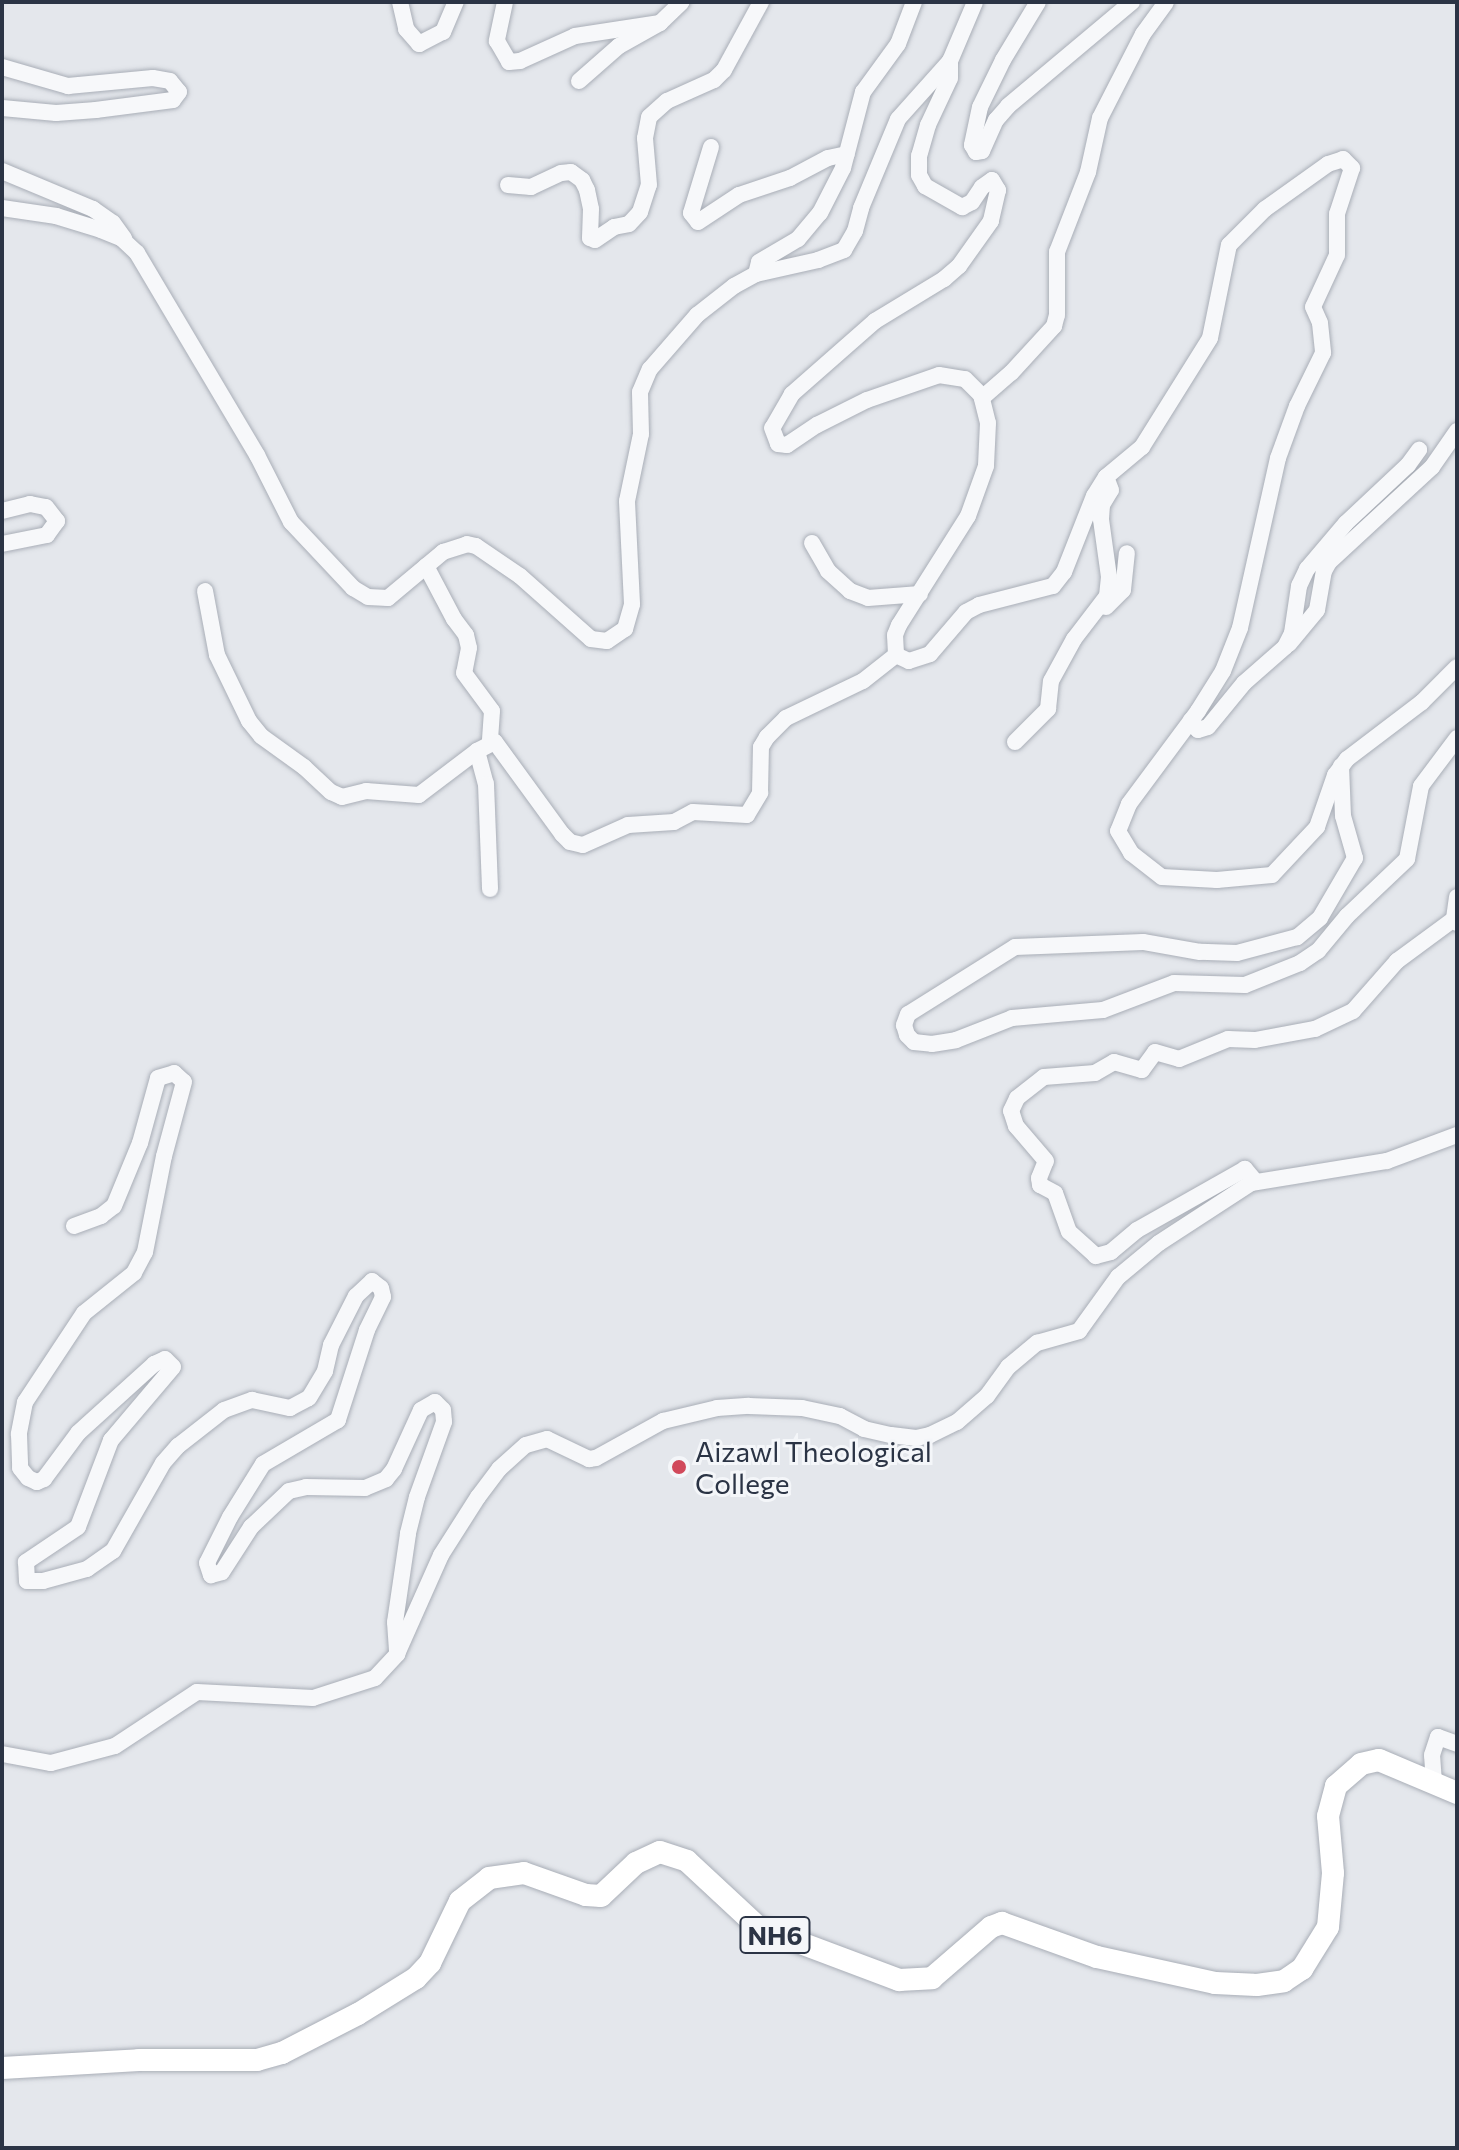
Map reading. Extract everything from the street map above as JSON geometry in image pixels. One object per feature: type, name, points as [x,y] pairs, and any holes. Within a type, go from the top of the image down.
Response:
[{"type":"highway","name":"NH6","points":[[2,2068],[139,2060],[257,2060],[282,2053],[358,2014],[416,1978],[430,1963],[460,1901],[489,1878],[524,1873],[586,1895],[601,1896],[636,1863],[660,1852],[687,1861],[758,1927],[899,1980],[932,1978],[991,1927],[1002,1923],[1097,1957],[1215,1983],[1257,1985],[1284,1981],[1302,1969],[1328,1927],[1333,1873],[1328,1816],[1336,1786],[1349,1772],[1379,1760],[1457,1793]]},
{"type":"street","points":[[400,2],[406,29],[419,44],[434,40],[443,32],[456,2]]},
{"type":"street","points":[[505,2],[497,41],[509,62],[520,61],[575,36],[660,23]]},
{"type":"street","points":[[579,81],[619,46],[660,23],[682,2]]},
{"type":"street","points":[[508,185],[531,187],[561,173],[571,172],[582,180],[587,190],[590,238],[595,240],[614,227],[629,224],[640,212],[649,185],[645,138],[649,117],[667,101],[714,80],[724,70],[761,2]]},
{"type":"street","points":[[756,274],[759,262],[767,255],[808,231],[847,154],[863,92],[898,44],[914,2]]},
{"type":"street","points":[[2,171],[93,209],[113,223],[133,249],[257,455],[291,522],[353,588],[380,599],[388,598],[457,545],[476,546],[520,576],[591,639],[607,641],[625,629],[632,604],[627,501],[641,434],[640,392],[650,369],[697,315],[756,274],[818,260],[844,250],[855,231],[861,208],[898,119],[950,61],[975,2]]},
{"type":"street","points":[[1038,2],[1003,60],[980,107],[972,145],[976,152],[982,151],[996,120],[1008,106],[1132,2]]},
{"type":"street","points":[[982,398],[1011,373],[1054,326],[1057,315],[1057,252],[1085,183],[1100,118],[1143,34],[1166,2]]},
{"type":"street","points":[[896,655],[895,635],[970,512],[986,466],[988,423],[982,398],[965,379],[939,375],[867,400],[817,425],[787,445],[778,444],[772,435],[775,419],[792,394],[875,321],[952,273],[991,221],[998,190],[992,180],[972,202],[962,207],[925,186],[918,171],[928,125],[950,78],[950,61]]},
{"type":"street","points":[[2,67],[68,86],[153,78],[170,81],[179,92],[173,100],[96,110],[56,113],[2,108]]},
{"type":"street","points":[[711,147],[691,213],[698,222],[739,195],[790,178],[828,158],[847,154]]},
{"type":"street","points":[[896,655],[909,661],[930,654],[966,612],[979,605],[1053,586],[1064,572],[1082,520],[1106,477],[1142,447],[1210,338],[1229,245],[1265,209],[1328,164],[1347,159],[1352,168],[1337,214],[1337,255],[1313,307],[1320,323],[1323,353],[1297,406],[1278,458],[1240,628],[1223,671],[1129,804],[1118,831],[1131,853],[1162,877],[1228,880],[1272,875],[1317,827],[1341,766],[1422,702],[1457,667]]},
{"type":"street","points":[[2,208],[71,220],[121,238],[133,249]]},
{"type":"street","points":[[1191,720],[1198,730],[1208,727],[1244,683],[1314,617],[1329,562],[1432,467],[1457,431]]},
{"type":"street","points":[[1285,647],[1292,633],[1299,586],[1307,569],[1346,523],[1408,465],[1419,450]]},
{"type":"street","points":[[1098,613],[1109,584],[1101,532],[1102,505],[1111,490],[1106,477]]},
{"type":"street","points":[[2,511],[30,504],[46,507],[57,521],[56,528],[47,535],[2,544]]},
{"type":"street","points":[[812,543],[828,571],[850,591],[868,598],[920,594]]},
{"type":"street","points":[[1015,742],[1048,709],[1051,681],[1074,639],[1123,590],[1127,553]]},
{"type":"street","points":[[426,566],[466,635],[469,648],[464,673],[492,711],[483,746],[490,889]]},
{"type":"street","points":[[205,591],[217,655],[249,721],[266,741],[304,767],[331,792],[342,797],[366,791],[419,795],[483,746],[500,746],[562,834],[576,845],[589,844],[628,825],[674,822],[693,812],[744,816],[754,809],[760,793],[761,747],[767,737],[793,714],[863,681],[896,655]]},
{"type":"street","points":[[1341,766],[1343,816],[1355,858],[1320,918],[1297,937],[1228,953],[1143,942],[1015,947],[908,1014],[904,1025],[907,1035],[914,1042],[932,1044],[956,1040],[1012,1018],[1103,1010],[1174,983],[1245,985],[1300,963],[1318,951],[1347,916],[1407,859],[1421,786],[1457,738]]},
{"type":"street","points":[[1255,1181],[1245,1169],[1137,1230],[1111,1252],[1096,1256],[1069,1232],[1055,1193],[1040,1185],[1039,1178],[1046,1161],[1016,1126],[1011,1111],[1017,1098],[1044,1077],[1095,1073],[1114,1062],[1142,1070],[1155,1052],[1186,1058],[1211,1043],[1228,1039],[1255,1040],[1315,1029],[1353,1011],[1397,961],[1455,921],[1457,897]]},
{"type":"street","points":[[74,1226],[101,1216],[114,1206],[140,1143],[158,1078],[174,1073],[184,1082],[164,1156],[145,1252],[134,1273],[84,1313],[25,1402],[19,1434],[20,1468],[28,1478],[37,1482],[44,1479],[78,1433],[154,1364],[165,1359],[173,1367],[111,1440],[78,1527],[26,1562],[27,1581],[43,1581],[87,1569],[113,1551],[163,1463],[178,1446],[224,1410],[252,1400],[290,1408],[309,1398],[325,1371],[331,1345],[356,1296],[372,1281],[381,1288],[383,1297],[367,1330],[338,1420],[263,1464],[230,1517],[207,1563],[211,1575],[219,1575],[262,1514],[289,1491],[306,1487],[365,1488],[386,1479],[398,1462],[421,1410],[435,1402],[443,1410],[444,1422],[417,1497],[408,1534],[395,1622],[397,1654]]},
{"type":"street","points":[[2,1754],[51,1763],[115,1746],[197,1692],[300,1698],[327,1696],[375,1678],[397,1654],[441,1555],[499,1469],[526,1445],[547,1439],[589,1459],[596,1458],[663,1421],[717,1408],[749,1406],[802,1408],[854,1421],[864,1429],[891,1435],[916,1438],[930,1435],[957,1422],[987,1396],[1008,1367],[1037,1343],[1079,1331],[1108,1287],[1159,1243],[1255,1181],[1387,1161],[1457,1135]]},
{"type":"street","points":[[1434,1783],[1432,1755],[1436,1742],[1443,1736],[1457,1744]]},
{"type":"place","name":"Aizawl Theological College","points":[[679,1467]]}]
